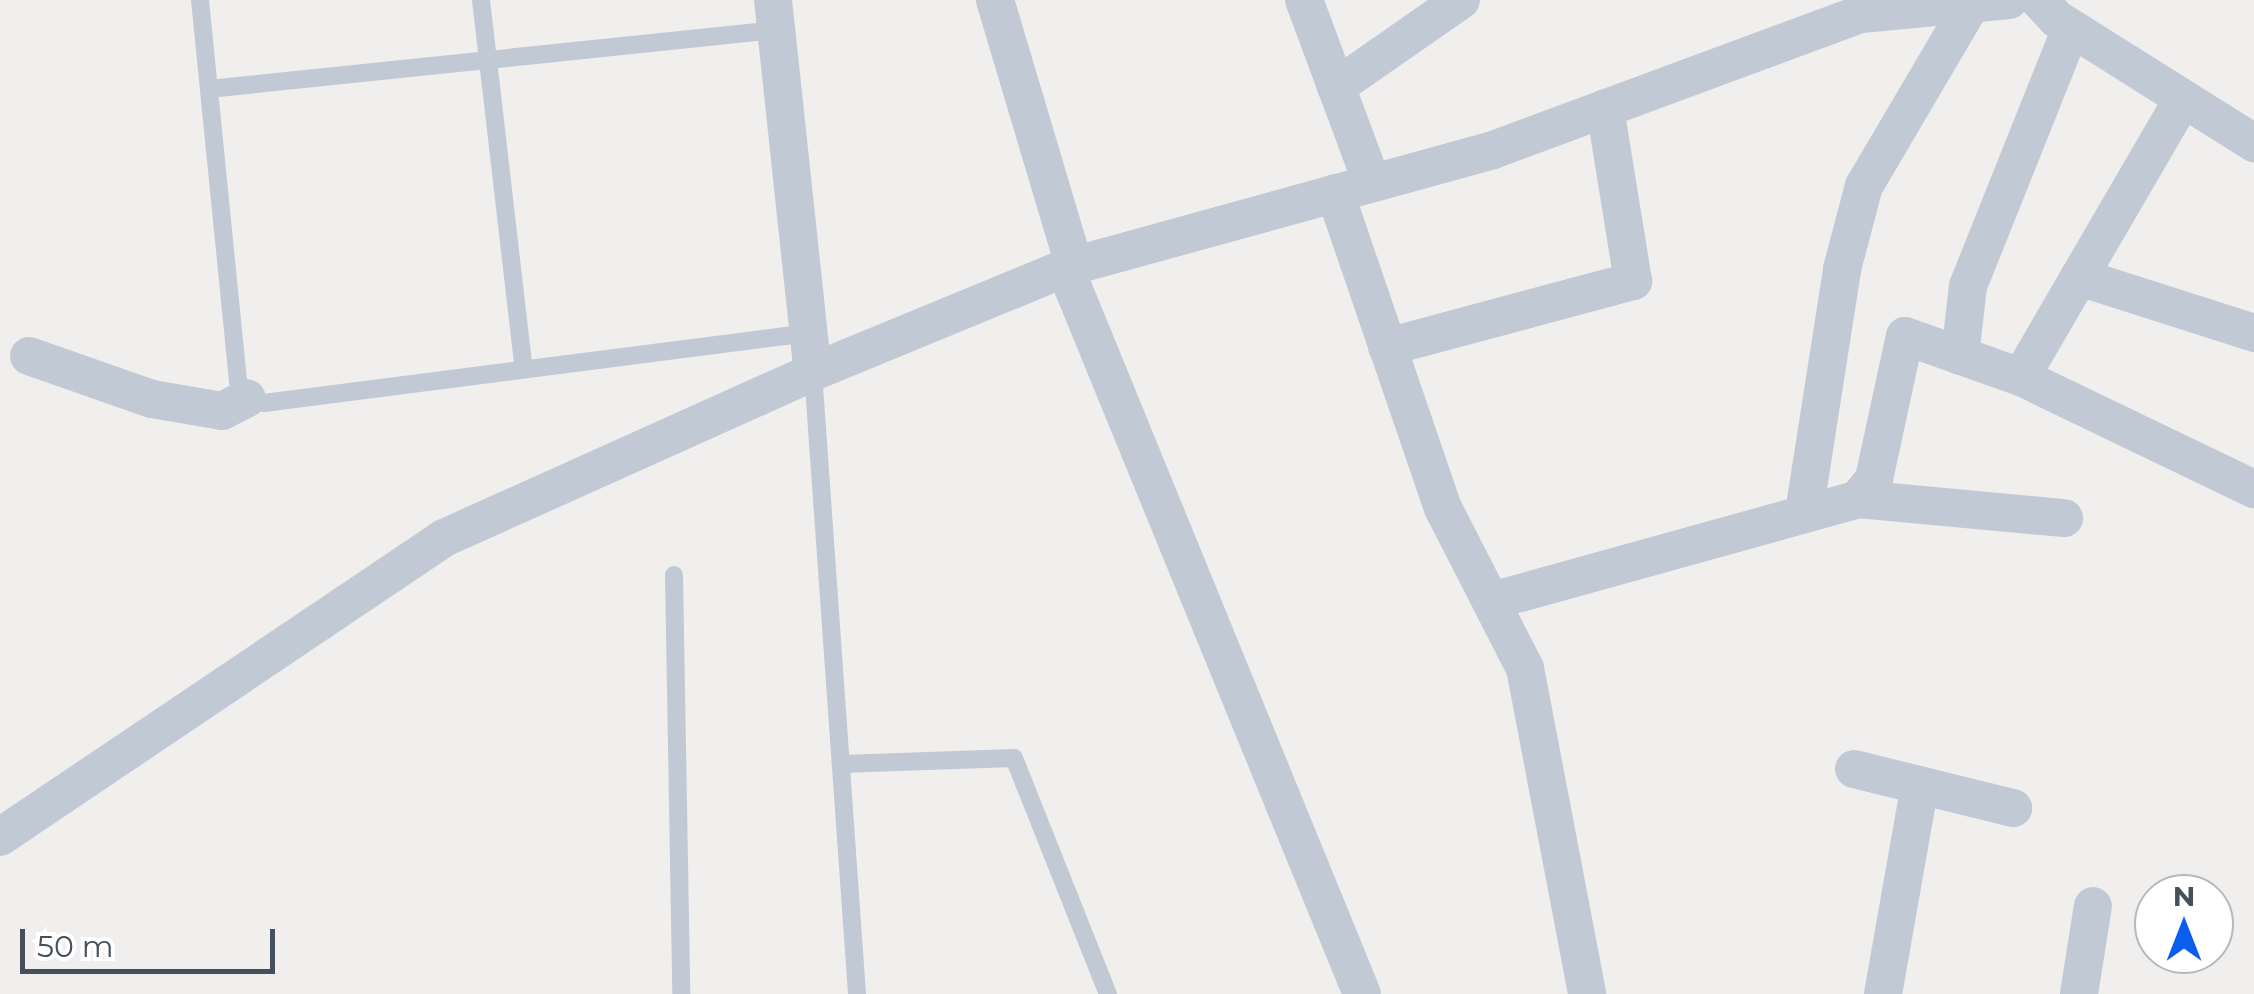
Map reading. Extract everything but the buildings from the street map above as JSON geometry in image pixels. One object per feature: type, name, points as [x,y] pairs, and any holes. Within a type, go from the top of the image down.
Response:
[{"type":"street","points":[[995,0],[1070,266],[1362,994]]},
{"type":"street","points":[[1304,0],[1372,183]]},
{"type":"street","points":[[1336,88],[1460,0]]},
{"type":"street","points":[[0,838],[444,538],[813,372],[1070,266],[1372,183],[1605,108],[1861,14],[2009,0]]},
{"type":"street","points":[[2039,0],[2071,28],[2254,143]]},
{"type":"street","points":[[1804,513],[1842,270],[1864,186],[1970,4]]},
{"type":"street","points":[[775,15],[813,372]]},
{"type":"street","points":[[1960,356],[1968,286],[2071,28]]},
{"type":"street","points":[[2021,377],[2183,99]]},
{"type":"street","points":[[1387,346],[1633,281],[1605,108]]},
{"type":"street","points":[[1335,194],[1443,508],[1495,600],[1525,668],[1587,994]]},
{"type":"street","points":[[2080,277],[2254,334]]},
{"type":"street","points":[[1858,499],[1874,478],[1906,336],[2021,377],[2254,489]]},
{"type":"street","points":[[28,356],[152,399],[222,410],[248,398]]},
{"type":"street","points":[[1495,600],[1858,499],[2064,518]]},
{"type":"street","points":[[1854,769],[2013,808]]},
{"type":"street","points":[[1882,994],[1920,785]]},
{"type":"street","points":[[2079,994],[2093,906]]},
{"type":"lane","points":[[200,0],[238,382],[248,398],[264,402],[809,333]]},
{"type":"lane","points":[[480,0],[524,370]]},
{"type":"lane","points":[[209,89],[488,60],[775,15]]},
{"type":"lane","points":[[813,372],[857,994]]},
{"type":"lane","points":[[674,575],[680,994]]},
{"type":"lane","points":[[841,764],[1014,758],[1108,994]]}]
